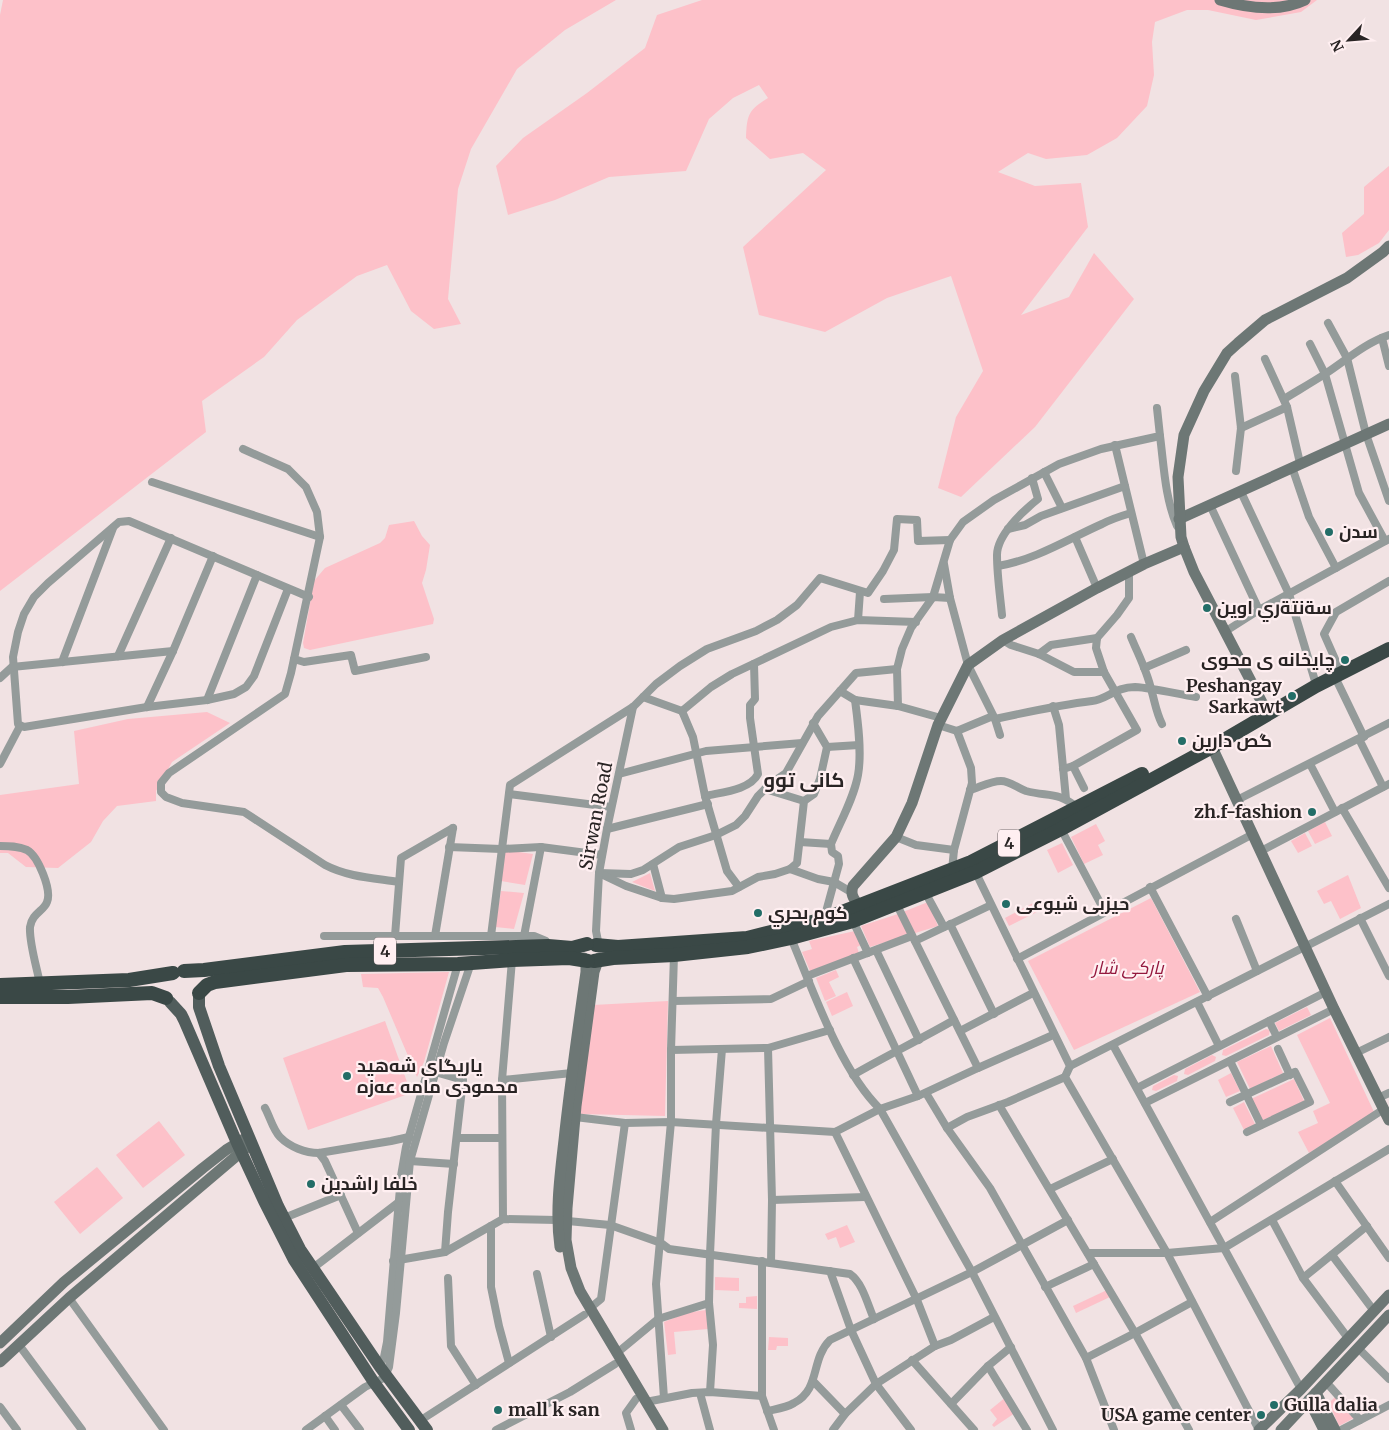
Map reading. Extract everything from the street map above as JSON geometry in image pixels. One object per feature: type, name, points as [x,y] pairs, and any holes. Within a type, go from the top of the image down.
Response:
[{"type":"highway","name":"4","points":[[0,997],[68,990],[178,972],[345,952],[548,946],[593,951],[613,958],[674,955],[748,947],[791,938],[853,920],[926,892],[1078,808],[1316,686],[1389,640]]},
{"type":"highway","name":"4","points":[[199,993],[215,982],[346,965],[464,963],[576,958],[593,951],[618,947],[747,938],[824,919],[952,870],[974,867],[1061,829],[1212,747],[1315,681],[1337,673],[1389,648]]},
{"type":"highway","points":[[168,1000],[164,987],[168,976],[178,972],[190,972],[198,981],[199,993]]},
{"type":"highway","name":"4","points":[[0,985],[40,984],[68,990],[152,993],[168,1000]]},
{"type":"main road","points":[[199,993],[198,1007],[244,1144],[300,1249],[313,1268],[375,1378],[424,1425]]},
{"type":"main road","points":[[168,1000],[184,1020],[244,1144],[294,1260],[409,1430]]},
{"type":"street","points":[[1220,0],[1262,8],[1280,7],[1305,0]]},
{"type":"street","points":[[1183,542],[1178,477],[1184,435],[1204,391],[1227,353],[1265,320],[1347,278],[1389,246]]},
{"type":"street","points":[[1328,322],[1347,358],[1366,434],[1389,500]]},
{"type":"street","points":[[1241,428],[1285,403],[1347,358],[1386,337],[1389,366]]},
{"type":"street","points":[[1226,631],[1259,610],[1387,540],[1360,493],[1325,374],[1310,344]]},
{"type":"street","points":[[1265,359],[1285,403],[1296,465],[1310,517],[1336,568]]},
{"type":"street","points":[[1235,376],[1241,428],[1236,471]]},
{"type":"street","points":[[1157,408],[1170,511],[1194,572],[1267,711]]},
{"type":"street","points":[[1180,518],[1389,424]]},
{"type":"street","points":[[898,706],[897,669],[906,636],[933,597],[950,540],[969,517],[1032,478],[1083,454],[1160,436]]},
{"type":"street","points":[[1115,445],[1144,564]]},
{"type":"street","points":[[243,449],[288,469],[306,487],[317,512],[320,537],[294,659],[285,694],[169,773],[161,783],[161,792],[166,797],[182,803],[244,812],[334,870],[345,874],[398,882]]},
{"type":"street","points":[[1044,472],[1062,508]]},
{"type":"street","points":[[1002,614],[997,554],[1008,529],[1038,499],[1032,478]]},
{"type":"street","points":[[152,482],[320,537]]},
{"type":"street","points":[[1008,529],[1025,525],[1041,516],[1125,486]]},
{"type":"street","points":[[1240,492],[1289,594],[1315,681]]},
{"type":"street","points":[[1210,505],[1259,610]]},
{"type":"street","points":[[998,566],[1018,563],[1075,538],[1102,523],[1131,513]]},
{"type":"street","points":[[491,936],[510,786],[633,707],[656,684],[707,649],[756,631],[778,620],[796,605],[820,578],[868,593],[883,572],[894,550],[897,519],[917,520],[918,541],[950,540]]},
{"type":"street","points":[[0,764],[20,726],[18,722],[12,658],[21,623],[34,597],[122,520],[171,538],[308,596]]},
{"type":"street","points":[[62,662],[114,526]]},
{"type":"street","points":[[118,656],[171,538]]},
{"type":"street","points":[[1075,538],[1098,588]]},
{"type":"street","points":[[859,906],[851,892],[853,886],[896,837],[912,803],[940,722],[968,665],[1003,640],[1183,542]]},
{"type":"street","points":[[147,707],[174,651],[213,556]]},
{"type":"street","points":[[944,563],[950,598],[968,665],[994,718],[1000,735]]},
{"type":"street","points":[[1063,769],[1073,766],[1137,730],[1116,690],[1104,672],[1096,648],[1097,638],[1129,598],[1129,571]]},
{"type":"street","points":[[207,700],[257,575]]},
{"type":"street","points":[[1260,851],[1386,786],[1361,738],[1324,634],[1336,612],[1389,580]]},
{"type":"street","points":[[20,726],[24,727],[147,707],[207,700],[234,694],[246,687],[252,680],[288,589]]},
{"type":"street","points":[[858,620],[860,592]]},
{"type":"street","points":[[884,599],[950,598]]},
{"type":"street","points":[[682,711],[710,687],[732,674],[831,627],[858,620],[916,622]]},
{"type":"street","points":[[1131,637],[1152,690],[1154,705],[1162,724]]},
{"type":"street","points":[[1039,654],[1052,645],[1097,638]]},
{"type":"street","points":[[1003,640],[1011,645],[1039,654],[1074,672],[1104,672]]},
{"type":"street","points":[[1144,668],[1186,650]]},
{"type":"street","points":[[0,678],[12,667],[174,651]]},
{"type":"street","points":[[294,659],[304,662],[352,655],[355,671],[426,658]]},
{"type":"street","points":[[607,829],[707,800],[755,780],[758,774],[750,718],[750,705],[755,698],[754,664]]},
{"type":"street","points":[[599,873],[631,874],[643,870],[679,847],[716,835],[736,824],[745,816],[758,796],[786,773],[813,723],[856,674],[897,669]]},
{"type":"street","points":[[957,731],[994,718],[1053,706],[1093,701],[1116,690],[1136,687],[1196,697]]},
{"type":"street","points":[[840,691],[855,700],[898,706],[940,722],[957,731],[971,768],[970,790],[954,850],[952,870]]},
{"type":"street","points":[[643,697],[682,711],[693,737],[707,800],[727,871],[740,887]]},
{"type":"street","points":[[824,919],[839,864],[838,856],[832,852],[831,844],[853,793],[858,775],[859,745],[855,700]]},
{"type":"street","points":[[1053,706],[1059,725],[1066,798]]},
{"type":"street","name":"Sirwan Road","points":[[593,951],[602,854],[633,707]]},
{"type":"street","points":[[599,873],[626,886],[662,898],[674,899],[732,891],[758,877],[790,869],[797,863],[804,802],[814,794],[820,779],[827,747],[813,723]]},
{"type":"street","points":[[1237,800],[1389,723]]},
{"type":"street","points":[[620,774],[706,751],[802,743]]},
{"type":"street","points":[[827,747],[859,745]]},
{"type":"street","points":[[1212,747],[1334,1009],[1389,1120]]},
{"type":"street","points":[[1310,764],[1389,888]]},
{"type":"street","points":[[1073,766],[1084,788]]},
{"type":"street","points":[[970,790],[999,781],[1007,782],[1026,791],[1066,798],[1078,808]]},
{"type":"street","points":[[765,789],[804,802]]},
{"type":"street","points":[[509,794],[611,807]]},
{"type":"street","points":[[394,936],[401,858],[453,828],[435,936]]},
{"type":"street","points":[[1061,829],[1105,912]]},
{"type":"street","points":[[1017,959],[1253,834]]},
{"type":"street","points":[[896,837],[916,845],[954,850]]},
{"type":"street","points":[[800,842],[831,844]]},
{"type":"street","points":[[0,846],[13,846],[28,850],[41,869],[48,893],[47,903],[31,920],[30,930],[40,984]]},
{"type":"street","points":[[449,847],[501,849],[541,847],[602,854]]},
{"type":"street","points":[[524,936],[541,847]]},
{"type":"street","points":[[653,864],[662,898]]},
{"type":"street","points":[[974,867],[1033,993],[1070,1066]]},
{"type":"street","points":[[790,869],[818,879],[834,882],[851,892]]},
{"type":"street","points":[[1150,887],[1208,997]]},
{"type":"street","points":[[926,892],[947,925],[994,1014]]},
{"type":"street","points":[[896,903],[978,1068]]},
{"type":"street","points":[[947,1128],[967,1117],[998,1104],[1008,1102],[1065,1077],[1070,1066],[1389,904]]},
{"type":"street","points":[[672,1001],[772,999],[808,978],[853,958],[914,939],[991,905]]},
{"type":"street","points":[[1360,918],[1389,976]]},
{"type":"street","points":[[1236,919],[1257,971]]},
{"type":"street","points":[[853,920],[868,953]]},
{"type":"street","points":[[324,936],[524,936],[538,937],[546,942],[548,946]]},
{"type":"street","points":[[791,938],[830,1030],[853,1075],[870,1100],[880,1109],[972,1272],[1053,1430]]},
{"type":"street","points":[[876,950],[919,1040]]},
{"type":"street","points":[[593,951],[586,972],[572,1073],[562,1220],[572,1268],[587,1312],[641,1400],[662,1430]]},
{"type":"street","points":[[562,1220],[594,972],[593,951]]},
{"type":"street","points":[[664,1398],[656,1284],[671,1122],[674,955]]},
{"type":"street","points":[[853,958],[896,1050],[922,1095],[990,1188],[1086,1358],[1114,1430]]},
{"type":"street","points":[[503,1219],[502,1080],[512,960]]},
{"type":"street","points":[[397,1260],[410,1161],[464,963]]},
{"type":"street","points":[[306,1430],[389,1367],[393,1343],[398,1202],[401,1176],[409,1137],[464,963]]},
{"type":"street","points":[[1137,1088],[1326,992]]},
{"type":"street","points":[[960,1031],[1033,993]]},
{"type":"street","points":[[1197,1002],[1217,1047],[1246,1095],[1261,1125]]},
{"type":"street","points":[[1145,1103],[1334,1009]]},
{"type":"street","points":[[853,1075],[954,1020]]},
{"type":"street","points":[[1269,1021],[1277,1037]]},
{"type":"street","points":[[671,1050],[768,1048],[830,1030]]},
{"type":"street","points":[[575,1117],[624,1123],[671,1122],[835,1132],[880,1109],[922,1095],[1054,1035]]},
{"type":"street","points":[[1356,1054],[1389,1037]]},
{"type":"street","points":[[1113,1044],[1301,1389]]},
{"type":"street","points":[[768,1048],[772,1200],[771,1263]]},
{"type":"street","points":[[710,1392],[713,1345],[709,1303],[710,1254],[716,1124],[722,1049]]},
{"type":"street","points":[[1278,1049],[1290,1075]]},
{"type":"street","points":[[1177,1068],[1184,1084]]},
{"type":"street","points":[[435,1072],[462,1080],[445,1252]]},
{"type":"street","points":[[1230,1102],[1295,1072],[1310,1102],[1247,1132]]},
{"type":"street","points":[[502,1080],[572,1073]]},
{"type":"street","points":[[1065,1077],[1167,1254],[1259,1430],[1301,1389],[1389,1295]]},
{"type":"street","points":[[1210,1222],[1381,1104],[1389,1093]]},
{"type":"street","points":[[998,1104],[1136,1333],[1188,1430]]},
{"type":"street","points":[[265,1108],[279,1136],[292,1146],[310,1153],[409,1137]]},
{"type":"street","points":[[424,1425],[476,1384],[587,1312],[601,1299],[624,1123]]},
{"type":"street","points":[[835,1132],[865,1197],[917,1300],[935,1346]]},
{"type":"street","points":[[457,1138],[502,1138]]},
{"type":"street","points":[[0,1343],[64,1282],[244,1144]]},
{"type":"street","points":[[1088,1253],[1167,1254],[1224,1248],[1389,1148]]},
{"type":"street","points":[[319,1153],[325,1161],[358,1233]]},
{"type":"street","points":[[1050,1189],[1112,1159]]},
{"type":"street","points":[[410,1161],[454,1164]]},
{"type":"street","points":[[0,1362],[69,1298],[138,1241],[206,1173]]},
{"type":"street","points":[[1335,1181],[1389,1258]]},
{"type":"street","points":[[284,1218],[341,1196]]},
{"type":"street","points":[[772,1200],[865,1197]]},
{"type":"street","points":[[313,1268],[398,1202]]},
{"type":"street","points":[[397,1260],[445,1252],[503,1219],[562,1220],[610,1225],[660,1243],[669,1249],[846,1273],[854,1277],[860,1285],[874,1319]]},
{"type":"street","points":[[767,1411],[797,1402],[808,1392],[813,1381],[818,1358],[830,1340],[917,1300],[1068,1220]]},
{"type":"street","points":[[1272,1220],[1303,1278],[1348,1338]]},
{"type":"street","points":[[491,1226],[491,1287],[498,1326],[509,1363]]},
{"type":"street","points":[[1303,1278],[1367,1226]]},
{"type":"street","points":[[1332,1255],[1374,1311]]},
{"type":"street","points":[[762,1261],[762,1396],[774,1430]]},
{"type":"street","points":[[1045,1287],[1094,1264]]},
{"type":"street","points":[[830,1271],[851,1330],[876,1384],[911,1430]]},
{"type":"street","points":[[537,1274],[551,1336]]},
{"type":"street","points":[[448,1278],[451,1346],[476,1384]]},
{"type":"street","points":[[69,1298],[161,1429]]},
{"type":"street","points":[[1086,1358],[1192,1302]]},
{"type":"street","points":[[496,1430],[570,1392],[616,1358],[658,1319],[709,1303]]},
{"type":"street","points":[[1281,1430],[1389,1315]]},
{"type":"street","points":[[834,1429],[845,1414],[876,1384],[935,1346],[951,1340],[994,1317]]},
{"type":"street","points":[[19,1344],[82,1430]]},
{"type":"street","points":[[951,1404],[988,1366],[1011,1347]]},
{"type":"street","points":[[1358,1348],[1389,1379]]},
{"type":"street","points":[[912,1360],[974,1430]]},
{"type":"street","points":[[988,1366],[1027,1430]]},
{"type":"street","points":[[813,1381],[845,1414]]},
{"type":"street","points":[[1326,1382],[1360,1420]]},
{"type":"street","points":[[631,1430],[626,1413],[641,1400],[710,1392],[762,1396]]},
{"type":"street","points":[[700,1393],[710,1430]]},
{"type":"street","points":[[1313,1397],[1324,1430]]},
{"type":"street","points":[[1313,1397],[1335,1430]]},
{"type":"street","points":[[641,1400],[655,1430]]},
{"type":"street","points":[[341,1405],[360,1430]]},
{"type":"street","points":[[1341,1430],[1389,1406]]},
{"type":"street","points":[[0,1407],[3,1418],[18,1430]]},
{"type":"street","points":[[325,1416],[335,1430]]},
{"type":"green space","points":[[3,0],[616,0],[565,30],[517,69],[471,149],[458,189],[448,299],[461,324],[434,329],[411,311],[387,265],[357,276],[297,320],[264,357],[202,401],[206,432],[0,591],[0,15]]},
{"type":"green space","points":[[702,0],[1317,0],[1301,12],[1256,20],[1208,10],[1187,10],[1155,22],[1152,42],[1154,75],[1147,106],[1117,138],[1087,155],[1046,159],[1028,153],[998,172],[1035,186],[1081,183],[1088,227],[1021,315],[1069,297],[1094,253],[1134,299],[1035,427],[961,497],[938,488],[956,417],[983,371],[951,276],[887,298],[825,332],[759,315],[743,247],[826,170],[803,153],[770,159],[746,138],[750,114],[756,106],[768,98],[759,85],[733,98],[709,119],[686,171],[609,177],[555,200],[508,215],[496,166],[523,138],[587,93],[645,48],[657,15]]},
{"type":"green space","points":[[1389,166],[1389,230],[1379,243],[1358,255],[1346,257],[1342,233],[1364,214],[1364,187]]},
{"type":"green space","points":[[414,521],[422,536],[430,545],[422,583],[434,619],[433,624],[310,650],[304,648],[303,643],[314,581],[325,568],[380,543],[385,538],[389,525]]},
{"type":"green space","points":[[207,712],[230,723],[172,762],[156,791],[156,801],[117,806],[103,821],[91,842],[58,868],[26,867],[8,853],[0,853],[0,795],[79,784],[74,731],[128,719]]},
{"type":"green space","points":[[1325,822],[1332,836],[1315,844],[1308,831]]},
{"type":"green space","points":[[1096,824],[1105,841],[1098,845],[1103,855],[1084,864],[1071,837]]},
{"type":"green space","points":[[1305,833],[1312,846],[1298,853],[1291,841]]},
{"type":"green space","points":[[1062,843],[1073,865],[1058,873],[1047,850]]},
{"type":"green space","points":[[505,850],[533,854],[525,885],[501,881]]},
{"type":"green space","points":[[650,873],[655,891],[632,882]]},
{"type":"green space","points":[[1348,875],[1361,908],[1340,919],[1331,901],[1324,904],[1317,891]]},
{"type":"green space","points":[[501,891],[524,893],[514,929],[495,927]]},
{"type":"green space","name":"پاركى شار","points":[[1151,898],[1200,992],[1074,1050],[1028,961]]},
{"type":"green space","points":[[928,902],[938,926],[870,947],[861,926]]},
{"type":"green space","points":[[1033,903],[1037,912],[1009,926],[1005,918]]},
{"type":"green space","points":[[855,931],[861,945],[857,947],[859,953],[810,971],[802,952],[812,949],[809,941]]},
{"type":"green space","points":[[836,970],[839,977],[829,982],[836,996],[825,1001],[816,978]]},
{"type":"green space","points":[[449,972],[424,1062],[417,1077],[383,997],[378,988],[363,987],[361,974]]},
{"type":"green space","points":[[847,992],[853,1006],[832,1016],[826,1002]]},
{"type":"green space","points":[[668,1001],[665,1116],[580,1114],[593,1005]]},
{"type":"green space","points":[[1307,1007],[1311,1015],[1279,1031],[1275,1023]]},
{"type":"green space","points":[[1330,1018],[1374,1112],[1309,1153],[1298,1132],[1318,1123],[1313,1111],[1330,1103],[1297,1035]]},
{"type":"green space","name":"یاریگاى شه‌هید محمودى مامه‌ عه‌زه","points":[[385,1021],[411,1093],[308,1130],[283,1058]]},
{"type":"green space","points":[[1266,1029],[1270,1030],[1269,1035],[1226,1056],[1222,1055],[1223,1050]]},
{"type":"green space","points":[[1271,1046],[1283,1073],[1250,1089],[1237,1062]]},
{"type":"green space","points":[[1212,1055],[1216,1057],[1215,1061],[1188,1075],[1184,1074],[1185,1069]]},
{"type":"green space","points":[[1231,1073],[1240,1091],[1226,1097],[1218,1080]]},
{"type":"green space","points":[[1174,1075],[1178,1076],[1177,1081],[1156,1091],[1152,1090],[1153,1086]]},
{"type":"green space","points":[[1294,1079],[1304,1101],[1262,1121],[1251,1099]]},
{"type":"green space","points":[[1244,1102],[1255,1124],[1244,1130],[1233,1108]]},
{"type":"green space","points":[[159,1121],[185,1155],[143,1188],[116,1155]]},
{"type":"green space","points":[[97,1167],[123,1198],[80,1234],[54,1202]]},
{"type":"green space","points":[[847,1225],[855,1242],[840,1248],[836,1237],[828,1240],[825,1234]]},
{"type":"green space","points":[[715,1277],[739,1278],[739,1291],[715,1290]]},
{"type":"green space","points":[[1107,1290],[1110,1297],[1076,1313],[1073,1306]]},
{"type":"green space","points":[[757,1296],[757,1309],[739,1308],[739,1303],[746,1303],[746,1297]]},
{"type":"green space","points":[[706,1310],[708,1329],[674,1332],[676,1354],[668,1355],[664,1322],[686,1313]]},
{"type":"green space","points":[[769,1337],[788,1338],[788,1346],[777,1346],[776,1350],[768,1350]]},
{"type":"green space","points":[[1006,1397],[1015,1413],[994,1427],[992,1425],[997,1419],[990,1410]]},
{"type":"green space","points":[[1335,1397],[1354,1418],[1339,1426],[1329,1403]]},
{"type":"place","name":"سدن","points":[[1329,532]]},
{"type":"place","name":"سةنتةري اوين","points":[[1207,608]]},
{"type":"place","name":"چايخانه ى محوى","points":[[1345,660]]},
{"type":"place","name":"Peshangay Sarkawt","points":[[1292,696]]},
{"type":"place","name":"گص دارین","points":[[1182,741]]},
{"type":"place","name":"zh.f-fashion","points":[[1312,812]]},
{"type":"place","name":"حیزبی شیوعی","points":[[1006,904]]},
{"type":"place","name":"کوم بحري","points":[[758,913]]},
{"type":"place","name":"یاریگاى شه‌هید محمودى مامه‌ عه‌زه","points":[[347,1076]]},
{"type":"place","name":"خلفا راشدين","points":[[311,1184]]},
{"type":"place","name":"Gulla dalia","points":[[1274,1405]]},
{"type":"place","name":"mall k san","points":[[498,1410]]},
{"type":"place","name":"USA game center","points":[[1261,1415]]},
{"type":"district","name":"کانی توو","points":[[804,780]]}]
